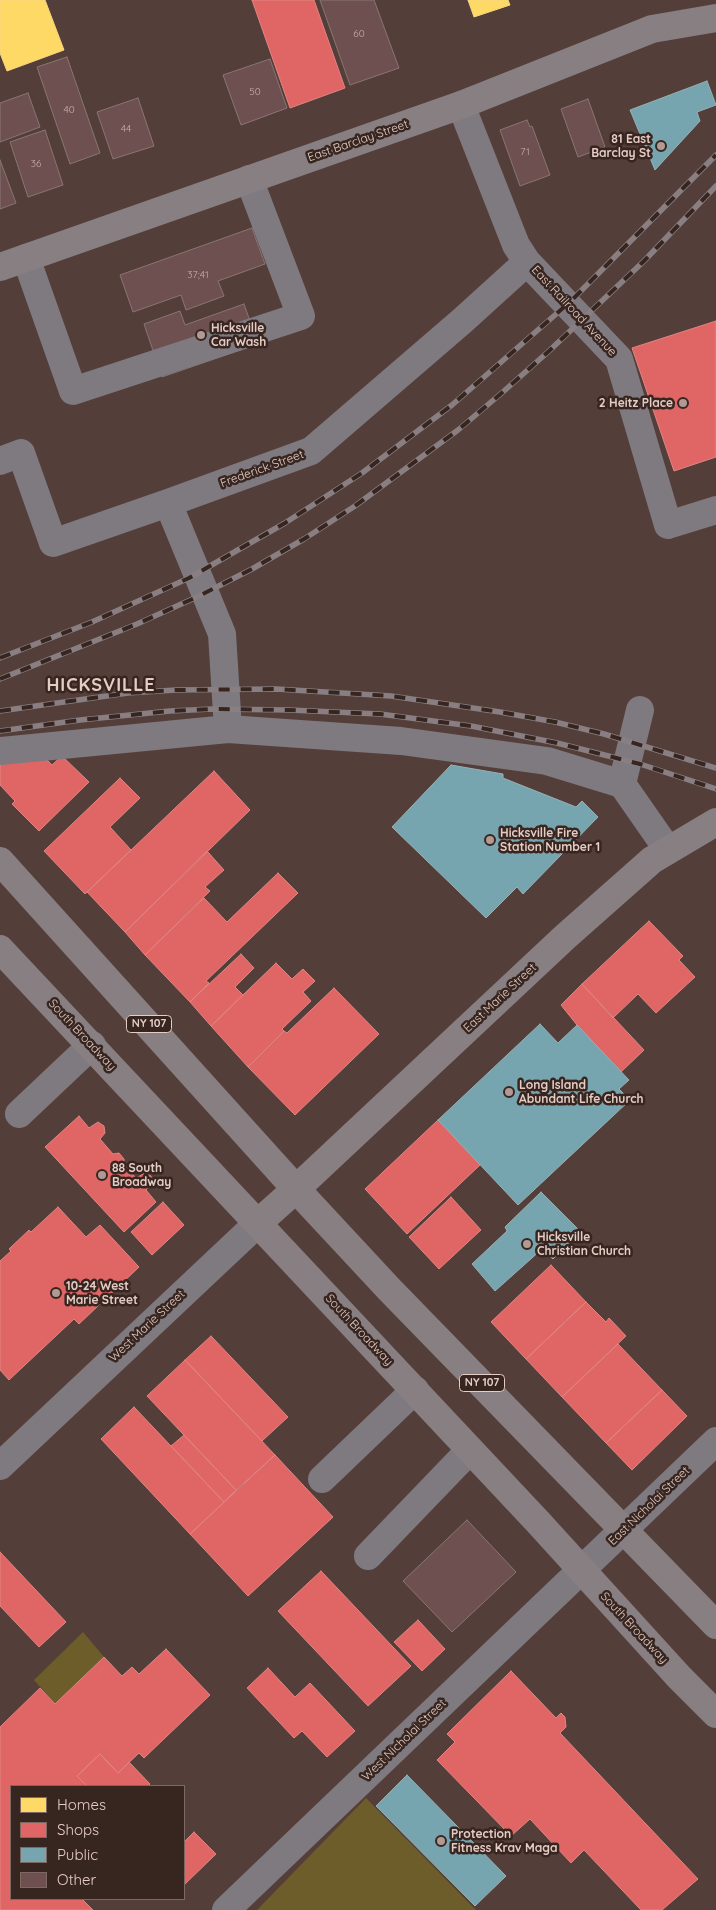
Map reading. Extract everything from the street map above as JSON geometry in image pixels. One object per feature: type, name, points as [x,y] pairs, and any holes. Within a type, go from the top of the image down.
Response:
[{"type":"main road","name":"East Barclay Street","points":[[0,267],[461,105],[652,30],[715,17]]},
{"type":"main road","name":"East Marie Street","points":[[296,1189],[565,937],[652,860],[716,822]]},
{"type":"main road","name":"NY 107","points":[[0,861],[389,1290],[716,1625]]},
{"type":"main road","name":"South Broadway","points":[[0,949],[415,1390],[679,1677],[716,1714]]},
{"type":"main road","name":"West Marie Street","points":[[258,1223],[296,1189]]},
{"type":"street","name":"East Railroad Avenue","points":[[461,105],[516,245],[527,262],[619,359],[668,525],[716,510]]},
{"type":"street","points":[[26,258],[73,392],[301,316],[249,179]]},
{"type":"street","name":"Frederick Street","points":[[0,460],[21,453],[53,543],[310,451],[462,321],[527,262]]},
{"type":"street","points":[[168,503],[222,634],[228,729]]},
{"type":"street","points":[[622,784],[640,710]]},
{"type":"street","points":[[0,751],[228,729],[401,741],[547,761],[622,784],[668,850]]},
{"type":"street","points":[[19,1114],[92,1045]]},
{"type":"street","name":"West Marie Street","points":[[0,1466],[258,1223]]},
{"type":"street","points":[[322,1479],[415,1390]]},
{"type":"street","name":"East Nicholai Street","points":[[582,1570],[716,1442]]},
{"type":"street","points":[[368,1556],[470,1450]]},
{"type":"street","name":"West Nicholai Street","points":[[226,1910],[582,1570]]},
{"type":"shaded area","points":[[83,1632],[104,1657],[55,1704],[34,1680]]},
{"type":"shaded area","points":[[366,1798],[476,1910],[257,1910]]},
{"type":"building: Homes","points":[[0,0],[45,0],[64,50],[7,71],[0,53]]},
{"type":"building: Homes","points":[[468,0],[508,0],[510,5],[474,17]]},
{"type":"building: Shops","points":[[252,0],[314,0],[345,88],[290,108]]},
{"type":"building: Shops","name":"2 Heitz Place","points":[[716,321],[716,457],[674,471],[632,348]]},
{"type":"building: Shops","points":[[43,756],[52,765],[62,756],[89,782],[39,831],[12,804],[15,801],[0,785],[0,763]]},
{"type":"building: Shops","points":[[214,771],[250,810],[125,932],[87,892]]},
{"type":"building: Shops","points":[[120,778],[140,798],[110,827],[131,850],[85,894],[44,851]]},
{"type":"building: Shops","points":[[207,851],[224,870],[205,887],[210,891],[145,955],[125,932]]},
{"type":"building: Shops","points":[[278,873],[298,893],[206,981],[209,983],[190,1002],[145,955],[204,898],[227,922]]},
{"type":"building: Shops","points":[[649,921],[683,956],[679,960],[695,977],[656,1013],[638,994],[613,1018],[582,984]]},
{"type":"building: Shops","points":[[241,954],[254,968],[235,987],[243,995],[211,1026],[190,1002]]},
{"type":"building: Shops","points":[[276,963],[292,979],[303,969],[315,981],[303,992],[311,1001],[282,1029],[284,1031],[248,1067],[211,1026]]},
{"type":"building: Shops","points":[[582,984],[644,1050],[621,1072],[561,1005]]},
{"type":"building: Shops","points":[[334,988],[379,1034],[295,1115],[248,1067],[284,1031],[287,1033]]},
{"type":"building: Shops","name":"88 South Broadway","points":[[79,1116],[89,1128],[98,1122],[104,1126],[105,1133],[100,1139],[113,1154],[119,1153],[124,1159],[124,1164],[136,1178],[145,1173],[151,1176],[152,1181],[146,1190],[156,1202],[124,1232],[45,1147]]},
{"type":"building: Shops","points":[[438,1120],[480,1165],[407,1234],[365,1189]]},
{"type":"building: Shops","points":[[451,1197],[481,1230],[439,1269],[409,1237]]},
{"type":"building: Shops","points":[[163,1202],[184,1225],[152,1255],[131,1232]]},
{"type":"building: Shops","name":"10-24 West Marie Street","points":[[58,1207],[86,1237],[100,1225],[139,1267],[79,1324],[74,1319],[9,1380],[0,1370],[0,1261],[11,1251],[9,1249],[29,1230],[31,1232]]},
{"type":"building: Shops","points":[[551,1265],[586,1302],[526,1359],[491,1322]]},
{"type":"building: Shops","points":[[586,1302],[606,1322],[609,1318],[626,1336],[562,1397],[526,1359]]},
{"type":"building: Shops","points":[[211,1336],[288,1417],[262,1441],[185,1360]]},
{"type":"building: Shops","points":[[618,1344],[662,1390],[606,1443],[562,1397]]},
{"type":"building: Shops","points":[[185,1360],[275,1455],[236,1490],[147,1396]]},
{"type":"building: Shops","points":[[662,1390],[687,1416],[632,1470],[606,1443]]},
{"type":"building: Shops","points":[[134,1407],[224,1502],[190,1534],[101,1439]]},
{"type":"building: Shops","points":[[184,1435],[236,1490],[224,1502],[171,1446]]},
{"type":"building: Shops","points":[[275,1455],[333,1517],[248,1596],[190,1534]]},
{"type":"building: Shops","points":[[0,1552],[66,1622],[39,1647],[0,1606]]},
{"type":"building: Shops","points":[[321,1571],[411,1666],[368,1706],[278,1611]]},
{"type":"building: Shops","points":[[418,1620],[445,1649],[422,1671],[394,1642]]},
{"type":"building: Shops","points":[[166,1649],[210,1695],[144,1758],[139,1753],[118,1773],[100,1754],[77,1776],[86,1785],[10,1785],[10,1900],[83,1900],[93,1910],[0,1910],[0,1727],[40,1688],[55,1704],[104,1657],[122,1676],[132,1667],[139,1674]]},
{"type":"building: Shops","points":[[268,1668],[295,1697],[310,1683],[355,1731],[327,1757],[302,1731],[294,1738],[247,1688]]},
{"type":"building: Shops","points":[[511,1671],[556,1718],[561,1713],[565,1717],[566,1727],[560,1733],[698,1879],[662,1910],[641,1910],[584,1850],[571,1863],[530,1819],[511,1836],[437,1760],[455,1742],[447,1734]]},
{"type":"building: Shops","points":[[100,1754],[118,1773],[129,1762],[150,1784],[86,1785],[77,1776]]},
{"type":"building: Shops","points":[[194,1832],[216,1854],[185,1884],[185,1841]]},
{"type":"building: Public","name":"81 East Barclay St","points":[[707,81],[716,105],[697,112],[700,121],[655,170],[630,110]]},
{"type":"building: Public","points":[[451,765],[503,774],[503,778],[576,807],[582,801],[598,817],[523,894],[517,887],[486,918],[392,827]]},
{"type":"building: Public","points":[[540,1024],[558,1043],[577,1025],[629,1080],[619,1089],[630,1100],[518,1205],[438,1120]]},
{"type":"building: Public","points":[[541,1192],[580,1231],[553,1259],[542,1249],[495,1291],[472,1264],[507,1231],[505,1227]]},
{"type":"building: Public","name":"Protection Fitness Krav Maga","points":[[407,1775],[506,1876],[475,1906],[376,1806]]},
{"type":"building: Other","points":[[320,0],[374,0],[399,68],[350,85]]},
{"type":"building: Other","points":[[67,57],[100,153],[70,164],[37,67]]},
{"type":"building: Other","points":[[270,59],[287,108],[241,125],[223,75]]},
{"type":"building: Other","points":[[28,93],[40,127],[0,142],[0,103]]},
{"type":"building: Other","points":[[138,98],[154,146],[113,159],[97,112]]},
{"type":"building: Other","points":[[588,99],[605,147],[578,157],[561,109]]},
{"type":"building: Other","points":[[527,120],[530,127],[532,126],[550,175],[520,186],[500,130]]},
{"type":"building: Other","points":[[45,130],[63,185],[28,197],[10,142]]},
{"type":"building: Other","points":[[0,160],[16,203],[0,209]]},
{"type":"building: Other","points":[[252,228],[265,264],[218,281],[224,296],[186,310],[181,295],[133,312],[120,275]]},
{"type":"building: Other","name":"Hicksville Car Wash","points":[[244,304],[258,344],[162,377],[144,324],[180,311],[185,325]]},
{"type":"building: Other","points":[[467,1520],[516,1572],[452,1632],[403,1581]]},
{"type":"railway","points":[[0,658],[92,622],[189,578],[285,523],[362,473],[452,405],[571,301],[716,155]]},
{"type":"railway","points":[[0,679],[137,624],[199,596],[252,569],[304,539],[355,506],[458,430],[504,391],[644,261],[716,186]]},
{"type":"railway","points":[[0,711],[128,693],[176,690],[276,689],[391,696],[555,722],[604,734],[716,768]]},
{"type":"railway","points":[[0,731],[80,720],[212,709],[380,714],[471,726],[557,743],[640,764],[716,789]]},
{"type":"place","name":"81 East Barclay St","points":[[661,146]]},
{"type":"place","name":"Hicksville Car Wash","points":[[201,335]]},
{"type":"place","name":"2 Heitz Place","points":[[683,403]]},
{"type":"place","name":"Hicksville Fire Station Number 1","points":[[490,840]]},
{"type":"place","name":"Long Island Abundant Life Church","points":[[509,1092]]},
{"type":"place","name":"88 South Broadway","points":[[102,1175]]},
{"type":"place","name":"Hicksville Christian Church","points":[[527,1244]]},
{"type":"place","name":"10-24 West Marie Street","points":[[56,1293]]},
{"type":"place","name":"Protection Fitness Krav Maga","points":[[441,1841]]},
{"type":"district","name":"HICKSVILLE","points":[[101,686]]}]
